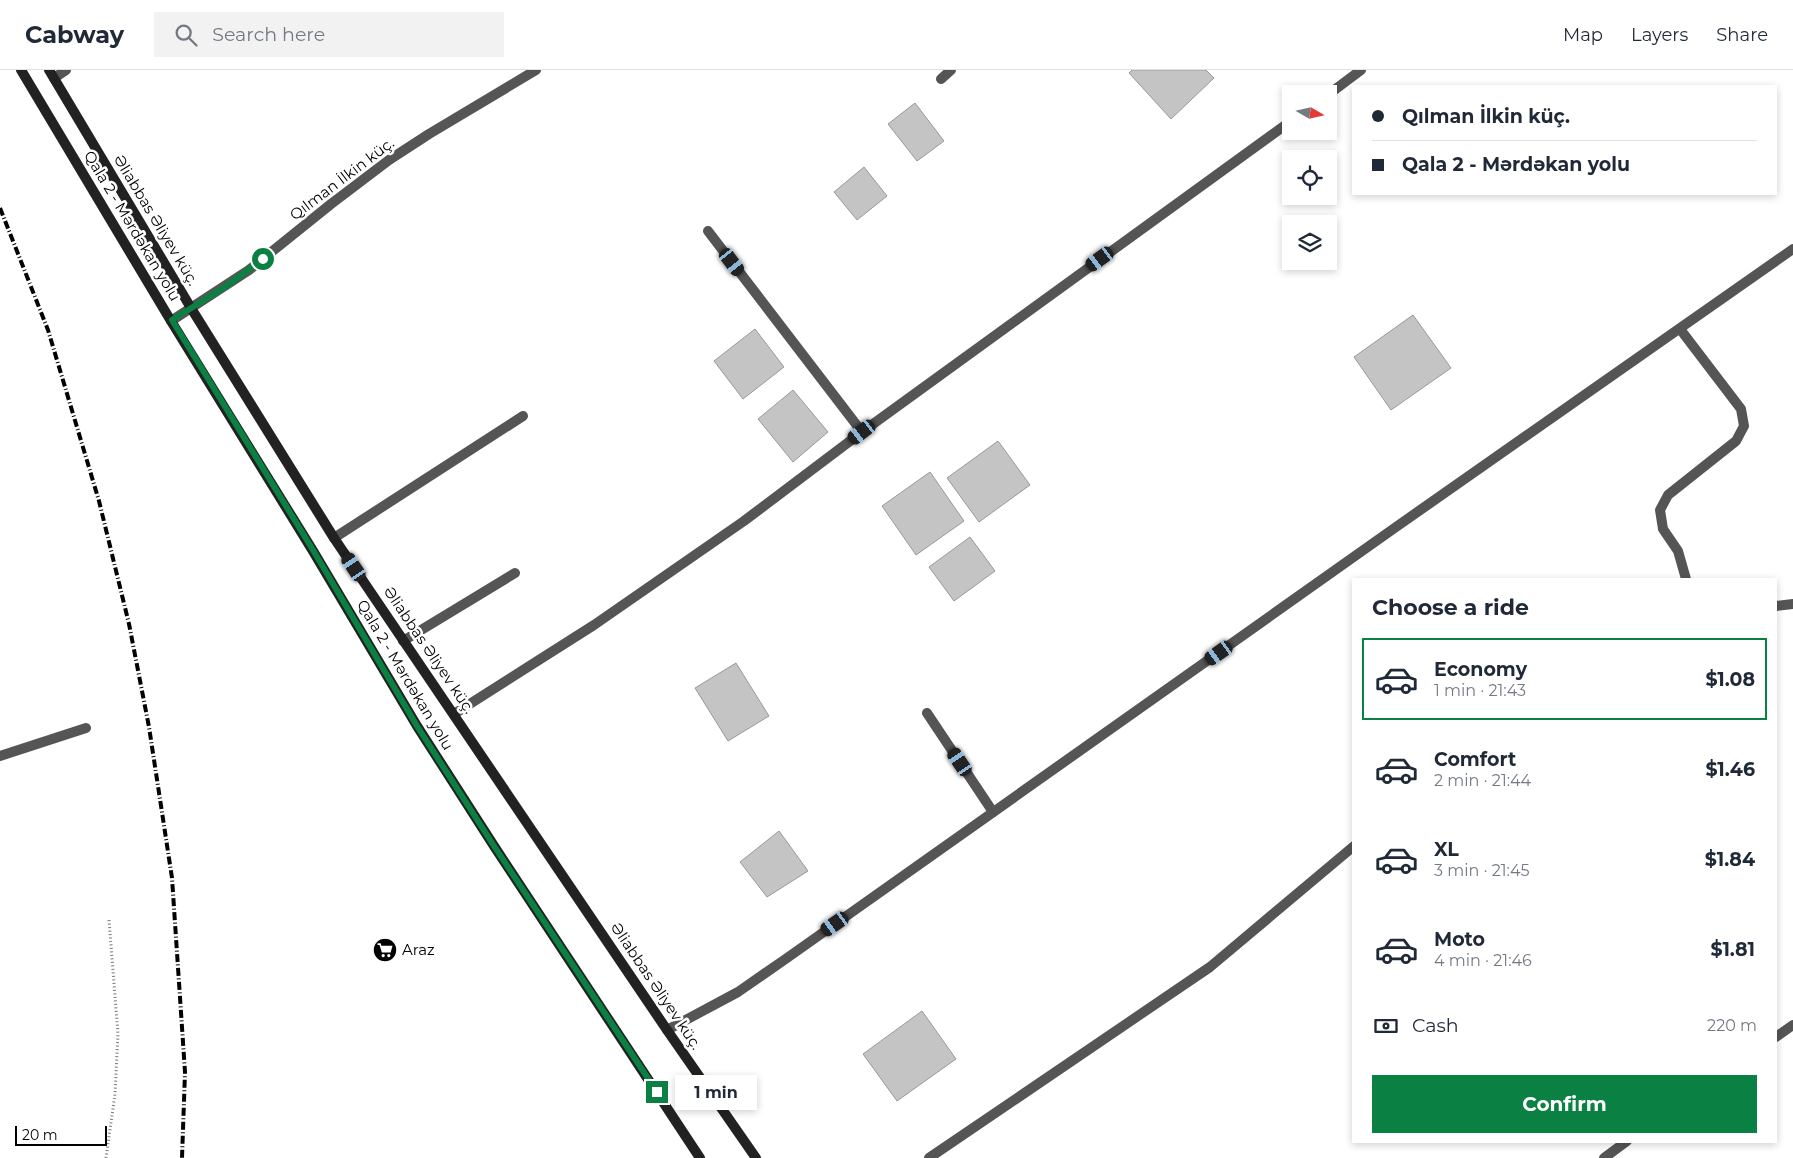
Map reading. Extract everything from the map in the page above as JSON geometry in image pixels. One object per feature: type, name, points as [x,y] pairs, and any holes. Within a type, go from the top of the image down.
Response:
[{"type":"main road","name":"Qala 2 - Mərdəkan yolu","points":[[21,70],[313,550],[422,734],[700,1158]]},
{"type":"main road","name":"Əliabbas Əliyev küç.","points":[[51,74],[191,308],[334,538],[667,1030],[756,1158]]},
{"type":"street","points":[[51,74],[66,70]]},
{"type":"street","name":"Qılman İlkin küç.","points":[[172,320],[249,270],[343,194],[389,160],[428,134],[536,70]]},
{"type":"street","points":[[941,79],[950,70]]},
{"type":"street","points":[[1338,87],[1361,70]]},
{"type":"street","points":[[454,714],[602,620],[744,521],[862,432],[1282,128]]},
{"type":"street","points":[[708,231],[862,432]]},
{"type":"street","points":[[667,1030],[738,992],[1793,249]]},
{"type":"street","points":[[1680,329],[1741,409],[1744,426],[1736,441],[1668,496],[1660,510],[1663,528],[1678,551],[1686,578]]},
{"type":"street","points":[[334,538],[523,416]]},
{"type":"street","points":[[404,641],[515,573]]},
{"type":"street","points":[[1777,606],[1793,604]]},
{"type":"street","points":[[927,713],[993,812]]},
{"type":"street","points":[[0,756],[86,728]]},
{"type":"street","points":[[929,1158],[1210,967],[1352,848]]},
{"type":"street","points":[[1777,1036],[1793,1025]]},
{"type":"street","points":[[1604,1158],[1624,1143]]},
{"type":"path","points":[[106,1158],[115,1094],[118,1034],[109,920]]},
{"type":"building","points":[[1132,70],[1206,70],[1214,78],[1171,119],[1129,73]]},
{"type":"building","points":[[915,103],[944,141],[917,161],[888,124]]},
{"type":"building","points":[[864,167],[887,196],[857,220],[834,192]]},
{"type":"building","points":[[1413,315],[1451,368],[1391,410],[1354,357]]},
{"type":"building","points":[[755,329],[784,367],[743,399],[714,361]]},
{"type":"building","points":[[793,390],[828,432],[793,462],[758,419]]},
{"type":"building","points":[[998,441],[1030,485],[979,522],[947,478]]},
{"type":"building","points":[[930,472],[964,521],[916,555],[882,506]]},
{"type":"building","points":[[970,537],[995,571],[954,601],[929,567]]},
{"type":"building","points":[[736,663],[769,716],[728,741],[695,688]]},
{"type":"building","points":[[779,831],[808,871],[767,897],[740,862]]},
{"type":"building","points":[[922,1011],[956,1059],[897,1101],[863,1054]]},
{"type":"railway","points":[[0,208],[48,330],[99,501],[129,624],[149,727],[172,878],[185,1072],[182,1158]]},
{"type":"place","name":"Araz","points":[[385,950]]},
{"type":"route","points":[[263,259],[225,287],[172,320],[313,550],[417,726],[657,1092]]}]
